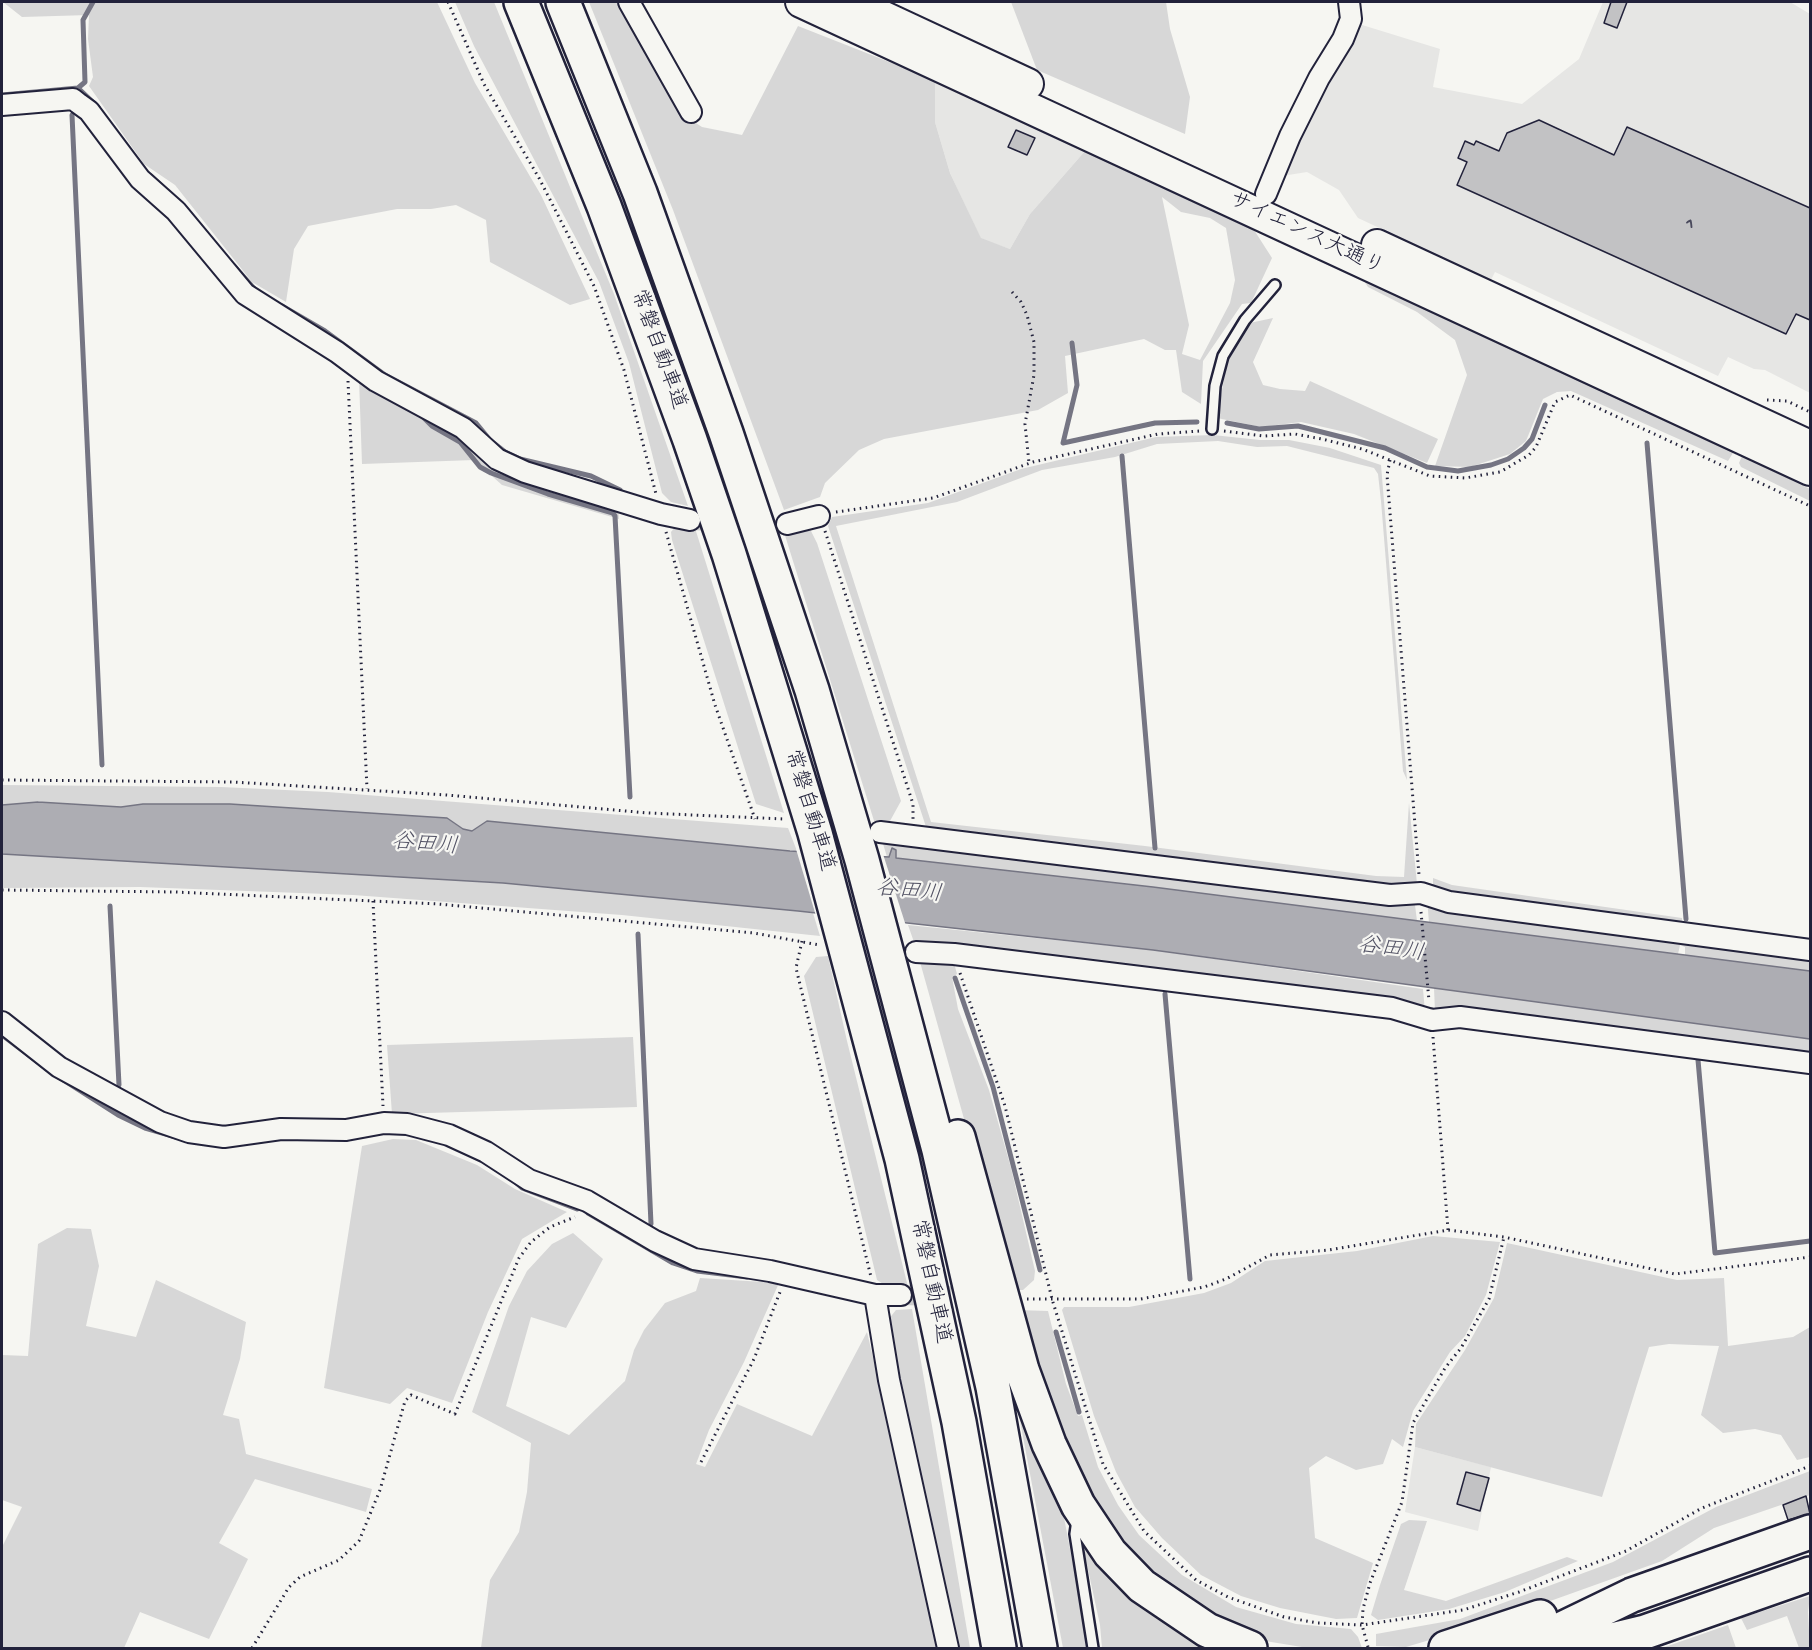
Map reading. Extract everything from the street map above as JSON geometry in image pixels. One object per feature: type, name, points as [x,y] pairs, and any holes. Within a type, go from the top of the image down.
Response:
[{"type":"highway","name":"常磐自動車道","points":[[521,2],[604,207],[690,440],[729,554],[815,833],[832,941],[902,1159],[959,1422],[999,1648]]},
{"type":"highway","name":"常磐自動車道","points":[[563,2],[640,193],[726,433],[900,946],[939,1150],[993,1387],[1040,1648]]},
{"type":"highway","points":[[900,946],[961,1147],[1022,1370],[1049,1444],[1078,1505],[1110,1552],[1142,1586],[1207,1630],[1250,1648]]},
{"type":"highway","points":[[959,1422],[989,1648]]},
{"type":"highway","points":[[1446,1648],[1540,1617],[1632,1595],[1810,1532]]},
{"type":"highway","points":[[1579,1648],[1645,1632],[1810,1574]]},
{"type":"highway","points":[[1514,1648],[1545,1637],[1632,1595]]},
{"type":"highway","points":[[1611,1648],[1645,1632]]},
{"type":"main road","name":"サイエンス大通り","points":[[801,2],[1810,470]]},
{"type":"main road","name":"サイエンス大通り","points":[[852,2],[1810,446]]},
{"type":"street","points":[[629,2],[691,112]]},
{"type":"street","points":[[1266,194],[1295,127],[1343,39],[1351,19],[1349,2]]},
{"type":"street","points":[[2,105],[73,99],[89,111],[140,179],[176,211],[245,294],[337,352],[376,381],[463,428],[497,459],[525,472],[661,514],[690,520]]},
{"type":"street","points":[[787,524],[819,516]]},
{"type":"street","points":[[865,843],[914,836],[1390,895],[1420,893],[1449,902],[1810,950]]},
{"type":"street","points":[[900,946],[1810,1063]]},
{"type":"street","points":[[2,1022],[58,1067],[160,1122],[189,1132],[224,1137],[281,1129],[346,1130],[384,1123],[407,1124],[449,1135],[486,1152],[528,1180],[587,1201],[655,1241],[694,1259],[784,1274],[875,1295],[901,1295]]},
{"type":"street","points":[[875,1295],[881,1342],[948,1648]]},
{"type":"lane","points":[[1212,429],[1215,386],[1223,356],[1245,320],[1275,285]]},
{"type":"lane","points":[[1078,1505],[1075,1534],[1093,1648]]},
{"type":"path","points":[[448,2],[484,84],[539,178],[594,286],[624,370],[661,514],[715,705],[755,819]]},
{"type":"path","points":[[1012,292],[1027,315],[1034,342],[1034,375],[1024,424],[1029,463]]},
{"type":"path","points":[[352,364],[348,381],[367,789]]},
{"type":"path","points":[[914,836],[913,804],[819,516],[933,498],[1029,463],[1158,434],[1212,429],[1264,436],[1295,434],[1322,439],[1362,449],[1430,476],[1465,478],[1500,472],[1529,455],[1536,447],[1555,402],[1570,395],[1810,506]]},
{"type":"path","points":[[1390,460],[1387,475],[1448,1230]]},
{"type":"path","points":[[2,780],[233,782],[367,789],[648,813],[784,819]]},
{"type":"path","points":[[2,890],[175,892],[373,901],[610,918],[802,941],[832,941]]},
{"type":"path","points":[[373,901],[384,1123]]},
{"type":"path","points":[[802,941],[796,968],[875,1295]]},
{"type":"path","points":[[954,954],[1005,1106],[1052,1299],[1103,1464],[1144,1531],[1196,1580],[1228,1597],[1284,1617],[1318,1623],[1362,1625],[1463,1610],[1519,1592],[1626,1551],[1702,1508],[1810,1466]]},
{"type":"path","points":[[252,1648],[289,1587],[300,1577],[339,1560],[359,1541],[380,1490],[405,1401],[411,1395],[455,1414],[519,1258],[531,1242],[550,1227],[578,1215],[587,1201]]},
{"type":"path","points":[[1016,1298],[1141,1299],[1204,1287],[1226,1280],[1270,1256],[1329,1250],[1448,1230],[1504,1237],[1675,1274],[1810,1257]]},
{"type":"path","points":[[1368,1647],[1362,1625],[1370,1583],[1402,1502],[1413,1423],[1489,1299],[1504,1237]]},
{"type":"path","points":[[701,1462],[754,1359],[775,1308],[784,1274]]},
{"type":"shaded area","points":[[3,2],[437,2],[475,83],[541,195],[590,299],[570,305],[490,262],[486,220],[456,205],[431,209],[397,209],[308,226],[294,249],[286,302],[252,282],[175,185],[144,164],[89,86],[93,77],[88,39],[89,15],[22,17]]},
{"type":"shaded area","points":[[455,2],[494,2],[614,294],[688,506],[671,502],[662,493],[629,363],[599,282],[474,46]]},
{"type":"shaded area","points":[[589,2],[619,2],[679,112],[702,127],[742,135],[798,26],[935,80],[935,122],[950,173],[981,238],[1010,249],[1030,214],[1085,151],[1247,219],[1272,258],[1251,303],[1242,304],[1203,361],[1201,404],[1182,392],[1176,350],[1165,350],[1144,339],[1065,356],[1068,393],[1038,410],[884,439],[859,450],[825,483],[820,497],[784,510],[673,210]],"holes":[[[1162,197],[1181,212],[1210,218],[1226,228],[1235,280],[1230,303],[1200,360],[1182,354],[1189,325]]]},
{"type":"shaded area","points":[[1011,2],[1166,2],[1170,29],[1190,97],[1185,134],[1037,70]]},
{"type":"shaded area","points":[[1603,2],[1790,2],[1810,14],[1810,393],[1765,370],[1754,369],[1728,357],[1718,376],[1495,272],[1491,280],[1358,218],[1339,190],[1307,172],[1282,176],[1297,136],[1359,24],[1440,49],[1433,87],[1522,104],[1579,59]]},
{"type":"shaded area","points":[[935,80],[1085,151],[1030,214],[1010,249],[981,239],[950,173],[935,122]]},
{"type":"shaded area","points":[[1364,281],[1492,336],[1736,448],[1728,461],[1571,391],[1557,392],[1543,399],[1526,441],[1510,454],[1470,467],[1435,466],[1467,375],[1455,340],[1417,312],[1368,287]]},
{"type":"shaded area","points":[[1273,318],[1253,362],[1263,385],[1305,391],[1310,381],[1438,439],[1427,463],[1354,434],[1301,422],[1261,427],[1217,418],[1228,357],[1245,324]]},
{"type":"shaded area","points":[[359,379],[440,422],[618,507],[619,519],[502,485],[474,460],[362,464]]},
{"type":"shaded area","points":[[1213,435],[1260,440],[1289,440],[1330,448],[1381,465],[1407,780],[1403,771],[1381,501],[1378,474],[1374,468],[1287,446],[1257,447],[1218,441],[1157,444],[1115,457],[1042,470],[957,502],[836,526],[931,822],[1145,846],[1376,876],[1404,877],[1409,803],[1417,884],[1410,889],[927,830],[828,526],[832,517],[928,503],[1021,469],[1156,437]]},
{"type":"shaded area","points":[[1742,456],[1810,489],[1810,501],[1741,467],[1739,463]]},
{"type":"shaded area","points":[[676,526],[695,528],[784,813],[756,804],[672,540],[671,532]]},
{"type":"shaded area","points":[[801,528],[811,531],[817,543],[901,801],[890,821],[875,824],[783,529]]},
{"type":"shaded area","points":[[2,785],[221,787],[328,792],[788,828],[797,851],[507,825],[487,821],[473,831],[463,829],[447,818],[230,804],[143,804],[121,807],[38,802],[2,805]]},
{"type":"shaded area","points":[[881,837],[1414,897],[1417,921],[896,858],[896,850],[892,849],[887,857]]},
{"type":"shaded area","points":[[2,854],[503,883],[798,911],[813,913],[820,936],[622,915],[353,895],[140,887],[2,888]]},
{"type":"shaded area","points":[[1433,878],[1452,885],[1682,918],[1682,926],[1433,891]]},
{"type":"shaded area","points":[[1427,898],[1810,955],[1810,971],[1685,955],[1685,947],[1680,945],[1678,954],[1429,923]]},
{"type":"shaded area","points":[[908,925],[1153,950],[1423,989],[1425,1012],[915,945]]},
{"type":"shaded area","points":[[828,956],[908,1287],[885,1285],[877,1280],[804,976],[816,957]]},
{"type":"shaded area","points":[[934,956],[954,963],[957,974],[952,977],[958,1009],[989,1090],[1011,1168],[1035,1271],[1034,1280],[1023,1290],[1012,1290],[920,962]]},
{"type":"shaded area","points":[[1434,988],[1810,1039],[1810,1057],[1435,1012]]},
{"type":"shaded area","points":[[633,1037],[637,1107],[392,1114],[387,1045]]},
{"type":"shaded area","points":[[393,1139],[416,1140],[477,1165],[515,1189],[567,1212],[522,1239],[488,1312],[452,1403],[407,1388],[390,1404],[324,1388],[362,1146]]},
{"type":"shaded area","points":[[67,1228],[91,1229],[99,1266],[86,1326],[136,1337],[156,1280],[246,1322],[240,1359],[223,1415],[239,1419],[246,1454],[372,1489],[366,1512],[255,1479],[219,1543],[248,1559],[209,1639],[140,1612],[124,1648],[2,1648],[2,1547],[22,1507],[2,1500],[2,1355],[28,1356],[38,1244]]},
{"type":"shaded area","points":[[573,1233],[603,1259],[566,1328],[531,1317],[506,1406],[569,1435],[625,1381],[634,1350],[644,1330],[665,1303],[696,1291],[700,1278],[779,1283],[744,1362],[709,1430],[696,1464],[705,1467],[737,1404],[812,1436],[867,1332],[925,1578],[939,1648],[481,1648],[490,1580],[519,1532],[527,1492],[531,1443],[472,1412],[509,1306],[527,1271],[552,1244]]},
{"type":"shaded area","points":[[1433,1236],[1500,1242],[1486,1295],[1465,1336],[1450,1352],[1413,1411],[1403,1447],[1392,1439],[1383,1464],[1356,1470],[1326,1456],[1309,1468],[1315,1538],[1373,1563],[1357,1618],[1336,1619],[1280,1608],[1241,1596],[1201,1575],[1162,1538],[1135,1507],[1116,1472],[1094,1416],[1062,1310],[1064,1307],[1129,1307],[1204,1293],[1231,1283],[1265,1261],[1357,1251]]},
{"type":"shaded area","points":[[1507,1243],[1677,1280],[1724,1278],[1728,1346],[1793,1337],[1810,1327],[1810,1457],[1797,1460],[1781,1435],[1755,1429],[1723,1433],[1701,1415],[1719,1346],[1669,1344],[1649,1347],[1602,1497],[1415,1447],[1416,1424],[1465,1350],[1494,1298]]},
{"type":"shaded area","points":[[912,1309],[970,1648],[953,1648],[885,1335],[888,1320],[896,1310]]},
{"type":"shaded area","points":[[1016,1310],[1048,1311],[1066,1384],[1078,1416],[1082,1415],[1098,1467],[1118,1505],[1139,1535],[1182,1575],[1236,1607],[1296,1624],[1351,1629],[1358,1637],[1362,1648],[1308,1648],[1259,1640],[1222,1626],[1141,1569],[1088,1502]]},
{"type":"shaded area","points":[[1009,1363],[1062,1507],[1083,1617],[1086,1648],[1063,1648]]},
{"type":"shaded area","points":[[1415,1447],[1491,1467],[1478,1531],[1405,1512]]},
{"type":"shaded area","points":[[1810,1471],[1810,1495],[1714,1528],[1662,1561],[1500,1619],[1406,1647],[1376,1646],[1376,1634],[1460,1619],[1613,1562],[1716,1507]]},
{"type":"shaded area","points":[[1409,1520],[1427,1521],[1404,1590],[1446,1601],[1567,1557],[1578,1561],[1505,1592],[1449,1609],[1378,1620],[1371,1615],[1380,1585],[1401,1524]]},
{"type":"shaded area","points":[[1081,1537],[1229,1648],[1102,1648],[1100,1625]]},
{"type":"shaded area","points":[[1810,1596],[1808,1612],[1810,1648],[1799,1648],[1787,1616],[1747,1630],[1741,1618]]},
{"type":"shaded area","points":[[1728,1625],[1736,1648],[1662,1648]]},
{"type":"water","name":"谷田川","points":[[38,802],[121,807],[143,804],[230,804],[447,818],[463,829],[472,831],[487,821],[790,851],[889,857],[892,848],[896,850],[896,858],[1153,887],[1810,971],[1810,1039],[1153,950],[798,911],[503,883],[2,854],[2,805]]},
{"type":"pier","points":[[796,849],[883,854],[906,926],[816,916]]},
{"type":"building","points":[[1611,2],[1627,2],[1617,28],[1604,23]]},
{"type":"building","points":[[1539,120],[1614,155],[1627,127],[1810,208],[1810,320],[1796,314],[1786,334],[1457,185],[1467,162],[1458,158],[1465,141],[1474,145],[1476,141],[1499,151],[1507,133]]},
{"type":"building","points":[[1016,130],[1035,138],[1027,155],[1008,147]]},
{"type":"building","points":[[1466,1472],[1489,1478],[1480,1511],[1457,1504]]},
{"type":"building","points":[[1806,1496],[1810,1514],[1788,1520],[1783,1505]]},
{"type":"waterway","points":[[2,95],[78,88],[85,82],[83,20],[93,2]]},
{"type":"waterway","points":[[78,88],[98,107]]},
{"type":"waterway","points":[[72,115],[102,765]]},
{"type":"waterway","points":[[151,176],[188,211]]},
{"type":"waterway","points":[[234,266],[258,293]]},
{"type":"waterway","points":[[282,306],[325,331],[385,375],[476,423],[490,440],[505,452],[520,459],[591,476],[620,490]]},
{"type":"waterway","points":[[1072,343],[1077,385],[1063,443],[1155,423],[1197,422]]},
{"type":"waterway","points":[[1227,423],[1259,429],[1298,426],[1385,448],[1427,467],[1458,471],[1491,465],[1508,459],[1524,448],[1532,439],[1545,405]]},
{"type":"waterway","points":[[421,415],[432,426],[460,442],[480,467],[491,473],[548,494],[613,513],[615,516],[630,797]]},
{"type":"waterway","points":[[1647,443],[1686,919]]},
{"type":"waterway","points":[[1122,456],[1155,848]]},
{"type":"waterway","points":[[110,906],[119,1085]]},
{"type":"waterway","points":[[638,934],[651,1224]]},
{"type":"waterway","points":[[955,978],[993,1087],[1040,1270]]},
{"type":"waterway","points":[[1165,994],[1190,1279]]},
{"type":"waterway","points":[[2,1035],[47,1069]]},
{"type":"waterway","points":[[1698,1060],[1715,1253],[1810,1241]]},
{"type":"waterway","points":[[57,1076],[118,1115],[145,1128],[176,1137]]},
{"type":"waterway","points":[[513,1180],[522,1188],[577,1209]]},
{"type":"waterway","points":[[588,1213],[673,1263],[697,1271],[747,1277]]},
{"type":"waterway","points":[[1056,1332],[1079,1412]]},
{"type":"tunnel","points":[[690,520],[787,524]]},
{"type":"tunnel","points":[[901,1295],[982,1297]]}]
